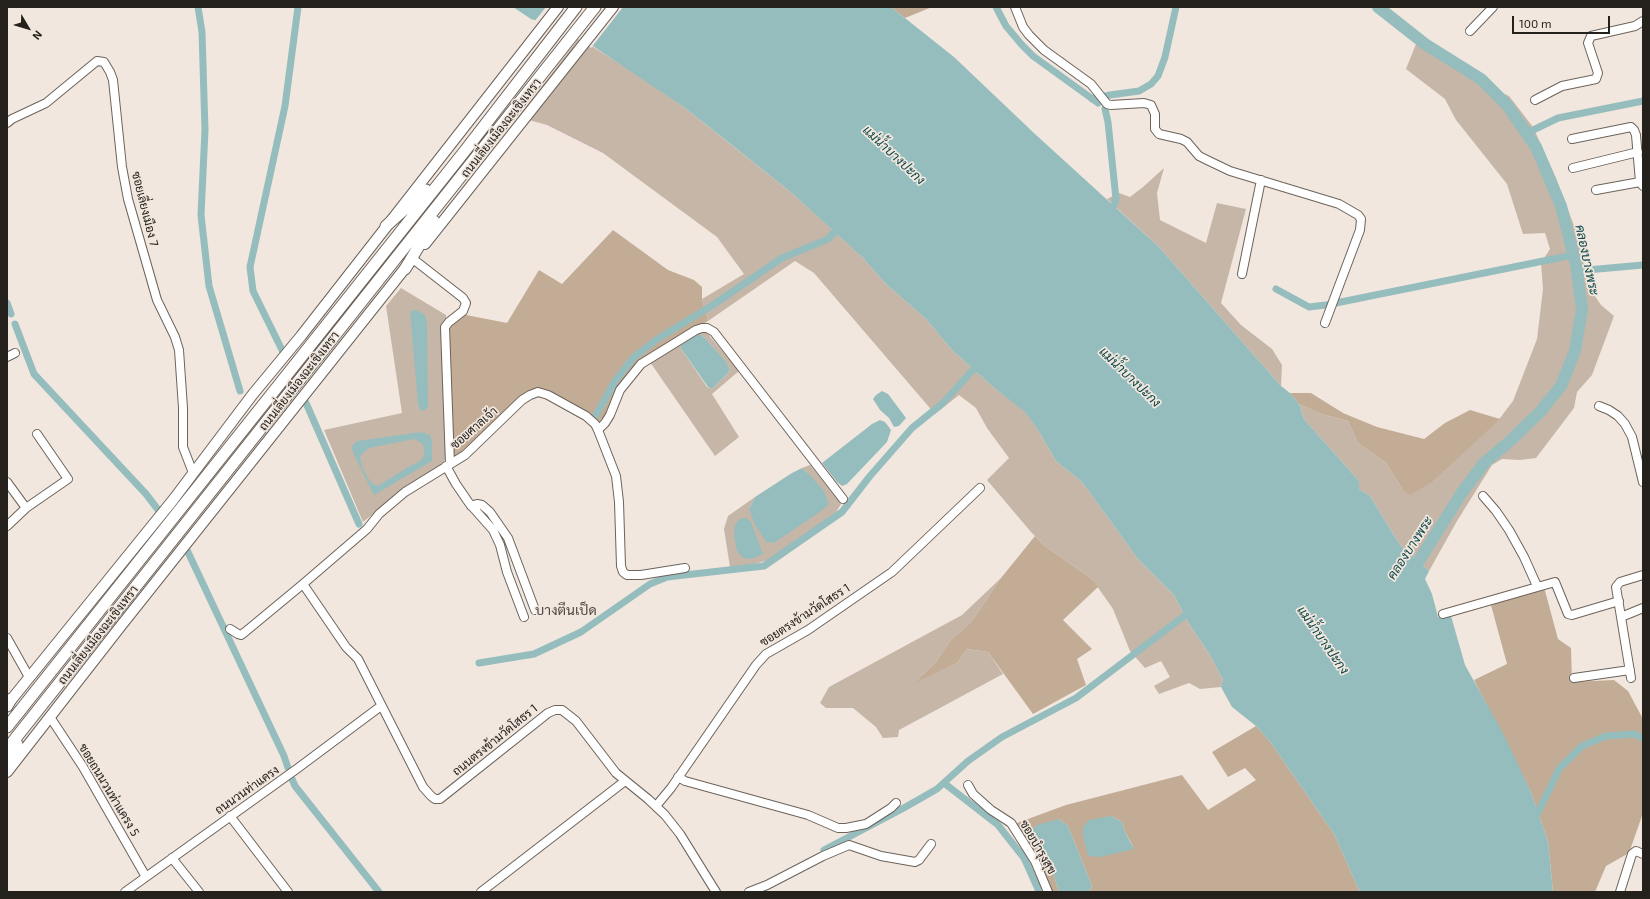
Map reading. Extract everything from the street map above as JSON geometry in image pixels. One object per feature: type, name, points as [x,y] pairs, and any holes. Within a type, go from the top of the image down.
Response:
[{"type":"highway","name":"ถนนเลี่ยงเมืองฉะเชิงเทรา","points":[[7,727],[464,152],[576,7]]},
{"type":"highway","name":"ถนนเลี่ยงเมืองฉะเชิงเทรา","points":[[7,749],[595,7]]},
{"type":"highway","points":[[386,226],[450,169]]},
{"type":"highway","points":[[405,269],[460,178]]},
{"type":"highway","points":[[7,760],[37,711]]},
{"type":"main road","points":[[8,703],[193,472],[253,394],[301,336],[558,7]]},
{"type":"main road","name":"ถนนเลี่ยงเมืองฉะเชิงเทรา","points":[[7,772],[125,620],[613,7]]},
{"type":"street","points":[[1015,7],[1023,27],[1029,35],[1044,50],[1091,84],[1100,97],[1111,105],[1144,103],[1151,105],[1155,114],[1155,129],[1159,134],[1181,139],[1187,142],[1199,156],[1230,171],[1339,204],[1358,214],[1361,219],[1360,230],[1325,323]]},
{"type":"street","points":[[1470,31],[1493,7]]},
{"type":"street","points":[[1535,100],[1562,86],[1596,79],[1598,73],[1588,43],[1591,36],[1635,26],[1643,21]]},
{"type":"street","name":"ซอยเลี่ยงเมือง 7","points":[[7,122],[46,103],[97,61],[104,62],[110,72],[113,80],[122,167],[128,199],[157,300],[175,337],[179,350],[183,408],[183,447],[193,472]]},
{"type":"street","points":[[1572,139],[1631,127],[1634,130],[1636,135],[1642,184],[1596,190]]},
{"type":"street","points":[[1574,168],[1638,152]]},
{"type":"street","points":[[1242,274],[1254,208],[1261,180]]},
{"type":"street","points":[[413,259],[463,298],[466,303],[463,311],[445,327],[448,465],[456,484],[471,506],[492,530],[500,545],[507,572],[524,617]]},
{"type":"street","points":[[598,430],[610,415],[620,390],[641,364],[696,330],[707,328],[714,332],[843,499]]},
{"type":"street","points":[[7,357],[15,353]]},
{"type":"street","name":"ซอยศาลเจ้า","points":[[230,629],[238,634],[245,632],[367,529],[379,514],[405,492],[465,455],[522,400],[534,393],[548,395],[580,413],[591,421],[598,430],[616,476],[619,502],[621,566],[623,572],[627,575],[640,575],[685,568]]},
{"type":"street","points":[[1599,406],[1618,416],[1625,424],[1632,437],[1643,482]]},
{"type":"street","points":[[7,526],[26,508],[68,479],[36,434]]},
{"type":"street","points":[[7,482],[26,508]]},
{"type":"street","name":"ซอยตรงข้ามวัดโสธร 1","points":[[656,806],[678,777],[753,668],[766,654],[808,630],[892,572],[980,488]]},
{"type":"street","points":[[1483,496],[1496,511],[1509,530],[1524,557],[1537,586]]},
{"type":"street","points":[[471,506],[477,504],[482,505],[490,512],[508,538],[535,610]]},
{"type":"street","points":[[1574,678],[1630,674],[1616,587],[1617,584],[1643,575]]},
{"type":"street","points":[[1443,614],[1555,582],[1568,614],[1572,615],[1619,601]]},
{"type":"street","points":[[303,584],[346,647],[358,658],[381,706]]},
{"type":"street","points":[[1621,618],[1643,608]]},
{"type":"street","points":[[7,638],[29,677]]},
{"type":"street","name":"ถนนตรงข้ามวัดโสธร 1","points":[[381,706],[423,787],[435,799],[445,796],[548,713],[555,710],[565,712],[576,721],[607,763],[625,781],[656,806],[680,834],[716,892]]},
{"type":"street","name":"ถนนวนท่าแครง","points":[[125,892],[381,706]]},
{"type":"street","name":"ซอยถนนวนท่าแครง 5","points":[[50,717],[83,767],[146,877]]},
{"type":"street","points":[[678,777],[685,781],[808,815],[838,828],[866,824],[891,808],[896,803]]},
{"type":"street","points":[[482,892],[625,781]]},
{"type":"street","name":"ซอยบำรุงสุข","points":[[968,785],[973,794],[990,810],[1011,823],[1035,862],[1048,892]]},
{"type":"street","points":[[230,816],[288,892]]},
{"type":"street","points":[[749,892],[767,885],[823,856],[849,845],[881,856],[915,862],[919,860],[931,844]]},
{"type":"street","points":[[1620,892],[1632,854],[1636,851],[1643,854]]},
{"type":"street","points":[[172,858],[199,892]]},
{"type":"shaded area","points":[[891,7],[932,7],[905,18]]},
{"type":"shaded area","points":[[579,38],[639,76],[685,108],[793,194],[863,258],[885,283],[926,319],[952,350],[993,387],[1025,411],[1056,461],[1082,482],[1138,559],[1174,595],[1189,624],[1210,655],[1223,680],[1221,687],[1200,689],[1189,683],[1159,694],[1154,686],[1170,677],[1161,661],[1145,668],[1130,651],[1113,609],[1092,579],[1046,547],[1031,532],[987,480],[1009,458],[987,428],[976,408],[959,395],[935,414],[814,273],[795,261],[708,321],[702,299],[744,274],[717,237],[603,153],[547,125],[518,117]]},
{"type":"shaded area","points":[[1416,44],[1482,84],[1509,96],[1533,127],[1556,178],[1576,231],[1590,289],[1601,305],[1614,316],[1592,375],[1577,392],[1574,408],[1536,458],[1520,460],[1502,459],[1492,465],[1457,521],[1429,571],[1400,545],[1370,496],[1359,489],[1359,481],[1304,419],[1299,404],[1321,414],[1348,421],[1358,443],[1386,463],[1403,490],[1434,481],[1500,418],[1513,401],[1537,339],[1543,289],[1541,263],[1550,249],[1545,233],[1523,234],[1507,184],[1456,120],[1445,99],[1406,69]]},
{"type":"shaded area","points":[[1164,168],[1157,193],[1160,220],[1206,243],[1217,203],[1246,209],[1221,303],[1241,325],[1272,349],[1282,365],[1281,386],[1159,247],[1107,199],[1119,193],[1130,197]]},
{"type":"shaded area","points":[[613,230],[668,270],[694,280],[702,287],[702,299],[708,321],[637,362],[605,415],[598,423],[535,390],[458,456],[453,457],[448,329],[456,313],[507,323],[539,270],[562,284]]},
{"type":"shaded area","points":[[401,288],[446,315],[446,458],[442,464],[406,488],[363,522],[324,430],[402,413],[386,306]]},
{"type":"shaded area","points":[[702,330],[707,333],[739,371],[712,394],[739,437],[715,456],[650,362]],"holes":[[[699,334],[704,337],[725,362],[730,371],[712,389],[707,387],[680,347]]]},
{"type":"shaded area","points":[[1290,393],[1311,393],[1343,413],[1377,427],[1424,439],[1445,423],[1470,410],[1500,419],[1434,481],[1410,495],[1403,490],[1386,463],[1358,443],[1348,421],[1321,414],[1299,404]]},
{"type":"shaded area","points":[[810,465],[841,504],[835,514],[769,560],[747,566],[730,567],[724,529],[728,516],[755,497],[749,509],[808,473],[802,468]]},
{"type":"shaded area","points":[[1035,536],[1046,547],[1092,579],[1098,587],[1063,620],[1092,649],[1077,659],[1086,685],[1033,714],[988,652],[967,649],[957,663],[913,684],[936,662],[950,641],[972,621],[1001,578]]},
{"type":"shaded area","points":[[1001,578],[972,621],[950,641],[936,662],[914,683],[957,663],[967,649],[988,652],[1003,674],[899,730],[898,737],[883,738],[876,727],[853,708],[826,708],[820,703],[829,687],[962,615]]},
{"type":"shaded area","points":[[1544,587],[1558,639],[1571,648],[1572,682],[1614,680],[1628,691],[1643,719],[1643,813],[1629,853],[1606,866],[1595,892],[1553,892],[1548,842],[1531,792],[1474,680],[1507,664],[1491,605]]},
{"type":"shaded area","points":[[1256,726],[1271,743],[1334,834],[1360,892],[1089,892],[1092,886],[1068,826],[1059,819],[1040,851],[1049,859],[1059,892],[1049,892],[1017,823],[1066,805],[1182,775],[1208,810],[1256,780],[1245,768],[1228,777],[1212,752]],"holes":[[[1111,816],[1122,822],[1125,832],[1134,848]]]},
{"type":"water","name":"แม่น้ำบางปะกง","points":[[513,7],[891,7],[954,57],[1035,134],[1159,247],[1281,386],[1290,393],[1299,404],[1304,419],[1359,481],[1359,489],[1370,496],[1400,545],[1429,571],[1425,579],[1432,594],[1438,617],[1451,616],[1465,665],[1504,735],[1531,792],[1548,842],[1553,892],[1360,892],[1334,834],[1271,743],[1256,726],[1232,707],[1221,687],[1223,680],[1210,655],[1189,624],[1174,595],[1138,559],[1082,482],[1056,461],[1038,430],[1025,412],[993,387],[952,350],[926,319],[885,283],[863,258],[793,194],[728,142],[685,108],[572,32],[531,19]]},
{"type":"water","points":[[416,310],[425,315],[427,322],[428,407],[424,411],[420,410],[418,404],[410,311]]},
{"type":"water","points":[[699,334],[704,337],[726,362],[730,371],[712,389],[708,387],[680,347],[684,342]]},
{"type":"water","points":[[882,391],[888,394],[906,418],[899,426],[894,427],[889,418],[880,410],[873,399]]},
{"type":"water","points":[[880,420],[885,422],[891,430],[887,442],[847,484],[842,486],[822,463],[872,424]]},
{"type":"water","points":[[421,432],[430,435],[432,441],[432,461],[374,495],[351,447],[357,441]],"holes":[[[414,439],[422,443],[424,448],[424,456],[419,462],[408,467],[378,486],[371,483],[362,467],[360,456],[369,448]]]},
{"type":"water","points":[[802,468],[824,491],[829,504],[774,543],[766,542],[755,525],[749,509],[755,497]]},
{"type":"water","points":[[746,518],[751,522],[763,554],[751,559],[743,558],[737,551],[734,536],[735,525],[739,519]]},
{"type":"water","points":[[1111,816],[1122,822],[1125,832],[1134,849],[1100,857],[1088,856],[1083,836],[1083,827],[1089,820]]},
{"type":"water","points":[[1059,819],[1068,826],[1092,886],[1089,892],[1059,892],[1049,859],[1040,851],[1033,829],[1037,825]]},
{"type":"pier","points":[[546,7],[623,7],[591,48],[571,34],[534,22]]},
{"type":"waterway","points":[[198,7],[202,32],[205,130],[201,215],[209,286],[240,391]]},
{"type":"waterway","points":[[283,352],[253,291],[250,267],[285,106],[298,7]]},
{"type":"waterway","points":[[996,7],[1006,26],[1033,56],[1098,103]]},
{"type":"waterway","points":[[1092,99],[1139,91],[1151,84],[1158,76],[1165,57],[1176,7]]},
{"type":"waterway","name":"คลองบางพระ","points":[[1378,7],[1425,44],[1481,79],[1507,105],[1536,147],[1561,206],[1576,265],[1582,309],[1575,351],[1561,386],[1540,412],[1509,442],[1485,462],[1463,491],[1410,575]]},
{"type":"waterway","points":[[1527,133],[1558,118],[1643,101]]},
{"type":"waterway","points":[[1105,109],[1108,122],[1116,199],[1111,213]]},
{"type":"waterway","points":[[596,415],[615,381],[633,358],[656,340],[713,305],[782,258],[828,239],[841,225]]},
{"type":"waterway","points":[[1276,289],[1309,307],[1326,305],[1573,255]]},
{"type":"waterway","points":[[1576,271],[1643,265]]},
{"type":"waterway","points":[[7,303],[11,314]]},
{"type":"waterway","points":[[15,324],[34,374],[146,494],[159,511]]},
{"type":"waterway","points":[[479,663],[534,654],[581,632],[650,584],[667,577],[764,566],[842,512],[870,476],[912,428],[943,403],[979,363]]},
{"type":"waterway","points":[[306,403],[359,524]]},
{"type":"waterway","points":[[187,550],[284,756],[288,768]]},
{"type":"waterway","points":[[824,850],[937,789],[968,761],[1002,737],[1076,698],[1192,610]]},
{"type":"waterway","points":[[1535,819],[1559,769],[1582,746],[1606,736],[1634,734],[1643,738]]},
{"type":"waterway","points":[[292,779],[295,786],[379,892]]},
{"type":"waterway","points":[[944,783],[998,825],[1024,858],[1038,892]]},
{"type":"district","name":"บางตีนเป็ด","points":[[566,610]]}]
